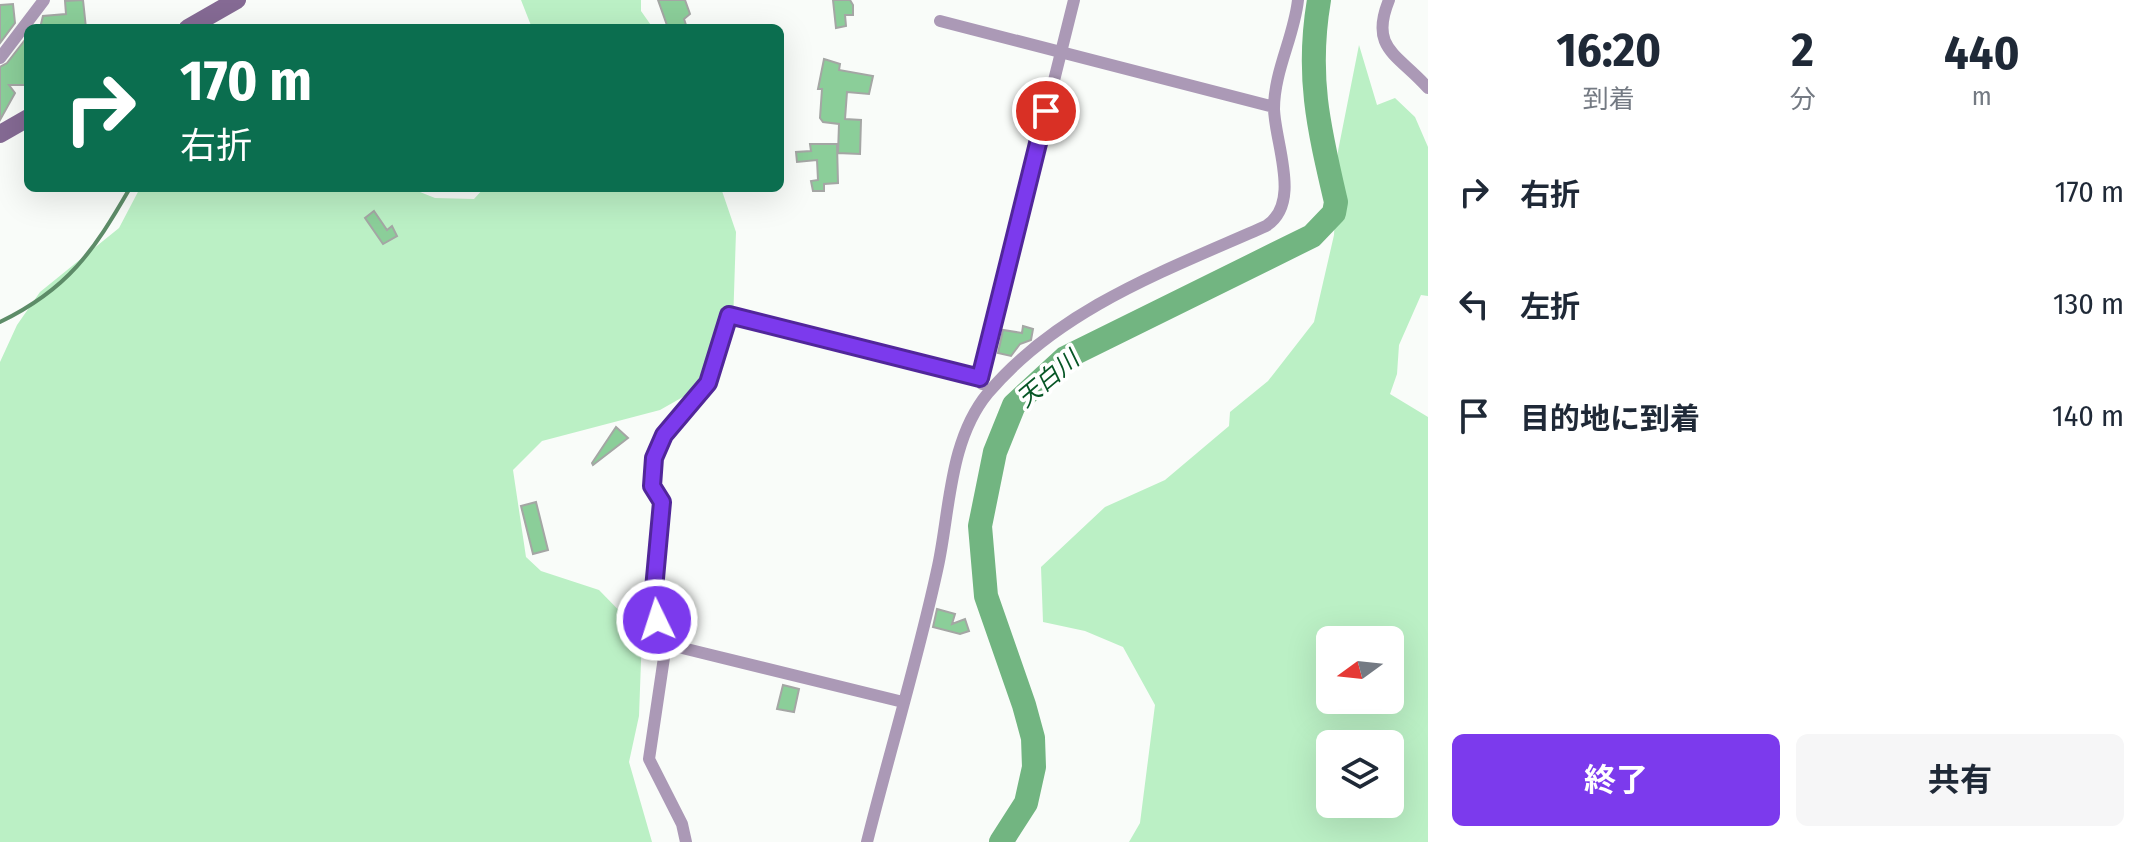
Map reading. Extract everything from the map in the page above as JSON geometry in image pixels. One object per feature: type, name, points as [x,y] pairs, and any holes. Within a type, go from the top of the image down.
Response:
[{"type":"main road","points":[[195,24],[237,0]]},
{"type":"main road","points":[[0,134],[24,120]]},
{"type":"street","points":[[26,24],[44,0]]},
{"type":"street","points":[[987,395],[980,378],[1074,0]]},
{"type":"street","points":[[867,842],[939,563],[945,513],[967,432],[987,395],[1044,340],[1090,308],[1273,221],[1282,208],[1285,193],[1274,107],[1298,0]]},
{"type":"street","points":[[1387,1],[1380,30],[1384,43],[1428,88]]},
{"type":"street","points":[[940,21],[1274,107]]},
{"type":"street","points":[[0,58],[24,26]]},
{"type":"street","points":[[686,842],[682,824],[649,759],[666,644],[653,600],[662,502],[652,486],[651,475],[664,435],[708,383],[729,315],[980,378]]},
{"type":"street","points":[[666,644],[903,702]]},
{"type":"green space","points":[[521,0],[641,0],[641,11],[650,24],[530,24]]},
{"type":"green space","points":[[1359,45],[1377,105],[1395,98],[1415,117],[1428,147],[1428,296],[1421,295],[1399,345],[1397,374],[1390,394],[1428,417],[1428,842],[1129,842],[1140,823],[1155,705],[1123,647],[1085,631],[1043,622],[1041,567],[1105,507],[1165,480],[1229,426],[1230,412],[1268,381],[1314,322],[1334,235],[1338,151]]},
{"type":"green space","points":[[138,192],[420,192],[435,198],[474,199],[480,192],[722,192],[736,232],[733,324],[724,364],[711,381],[660,410],[542,441],[513,470],[526,557],[541,571],[599,590],[642,634],[639,716],[629,762],[652,842],[0,842],[0,362],[17,325],[40,292],[119,228]]},
{"type":"building","points":[[83,0],[86,24],[41,24],[43,16],[66,14],[65,1]]},
{"type":"building","points":[[658,0],[685,0],[690,14],[684,19],[686,24],[667,24]]},
{"type":"building","points":[[833,0],[850,0],[853,5],[853,15],[845,15],[846,26],[836,28]]},
{"type":"building","points":[[13,4],[15,23],[0,43],[0,5]]},
{"type":"building","points":[[24,41],[24,85],[9,85],[15,93],[0,120],[0,67],[7,63]]},
{"type":"building","points":[[824,59],[840,64],[839,70],[873,76],[869,94],[847,92],[845,119],[861,120],[860,154],[838,153],[839,124],[823,122],[820,118],[822,89],[818,89]]},
{"type":"building","points":[[810,144],[837,144],[838,183],[824,184],[824,191],[813,191],[811,181],[818,180],[817,160],[797,162],[796,152],[811,151]]},
{"type":"building","points":[[374,211],[387,230],[392,226],[397,236],[383,244],[365,218]]},
{"type":"building","points":[[1023,326],[1033,329],[1031,340],[1020,344],[1011,356],[998,353],[1003,330],[1022,333]]},
{"type":"building","points":[[616,427],[628,438],[593,465],[592,463]]},
{"type":"building","points":[[536,502],[548,550],[533,554],[521,506]]},
{"type":"building","points":[[937,609],[955,614],[952,624],[965,619],[969,631],[960,634],[933,627]]},
{"type":"building","points":[[783,685],[799,689],[794,712],[777,709]]},
{"type":"waterway","name":"天白川","points":[[1001,842],[1026,803],[1034,767],[1033,738],[1024,705],[986,596],[980,526],[995,452],[1014,405],[1065,358],[1312,236],[1334,213],[1336,202],[1320,126],[1314,78],[1319,0]]},
{"type":"waterway","points":[[0,322],[44,296],[77,267],[128,192]]},
{"type":"route","points":[[657,620],[653,600],[662,502],[652,486],[654,458],[664,435],[708,383],[729,315],[980,378],[1046,111]]}]
